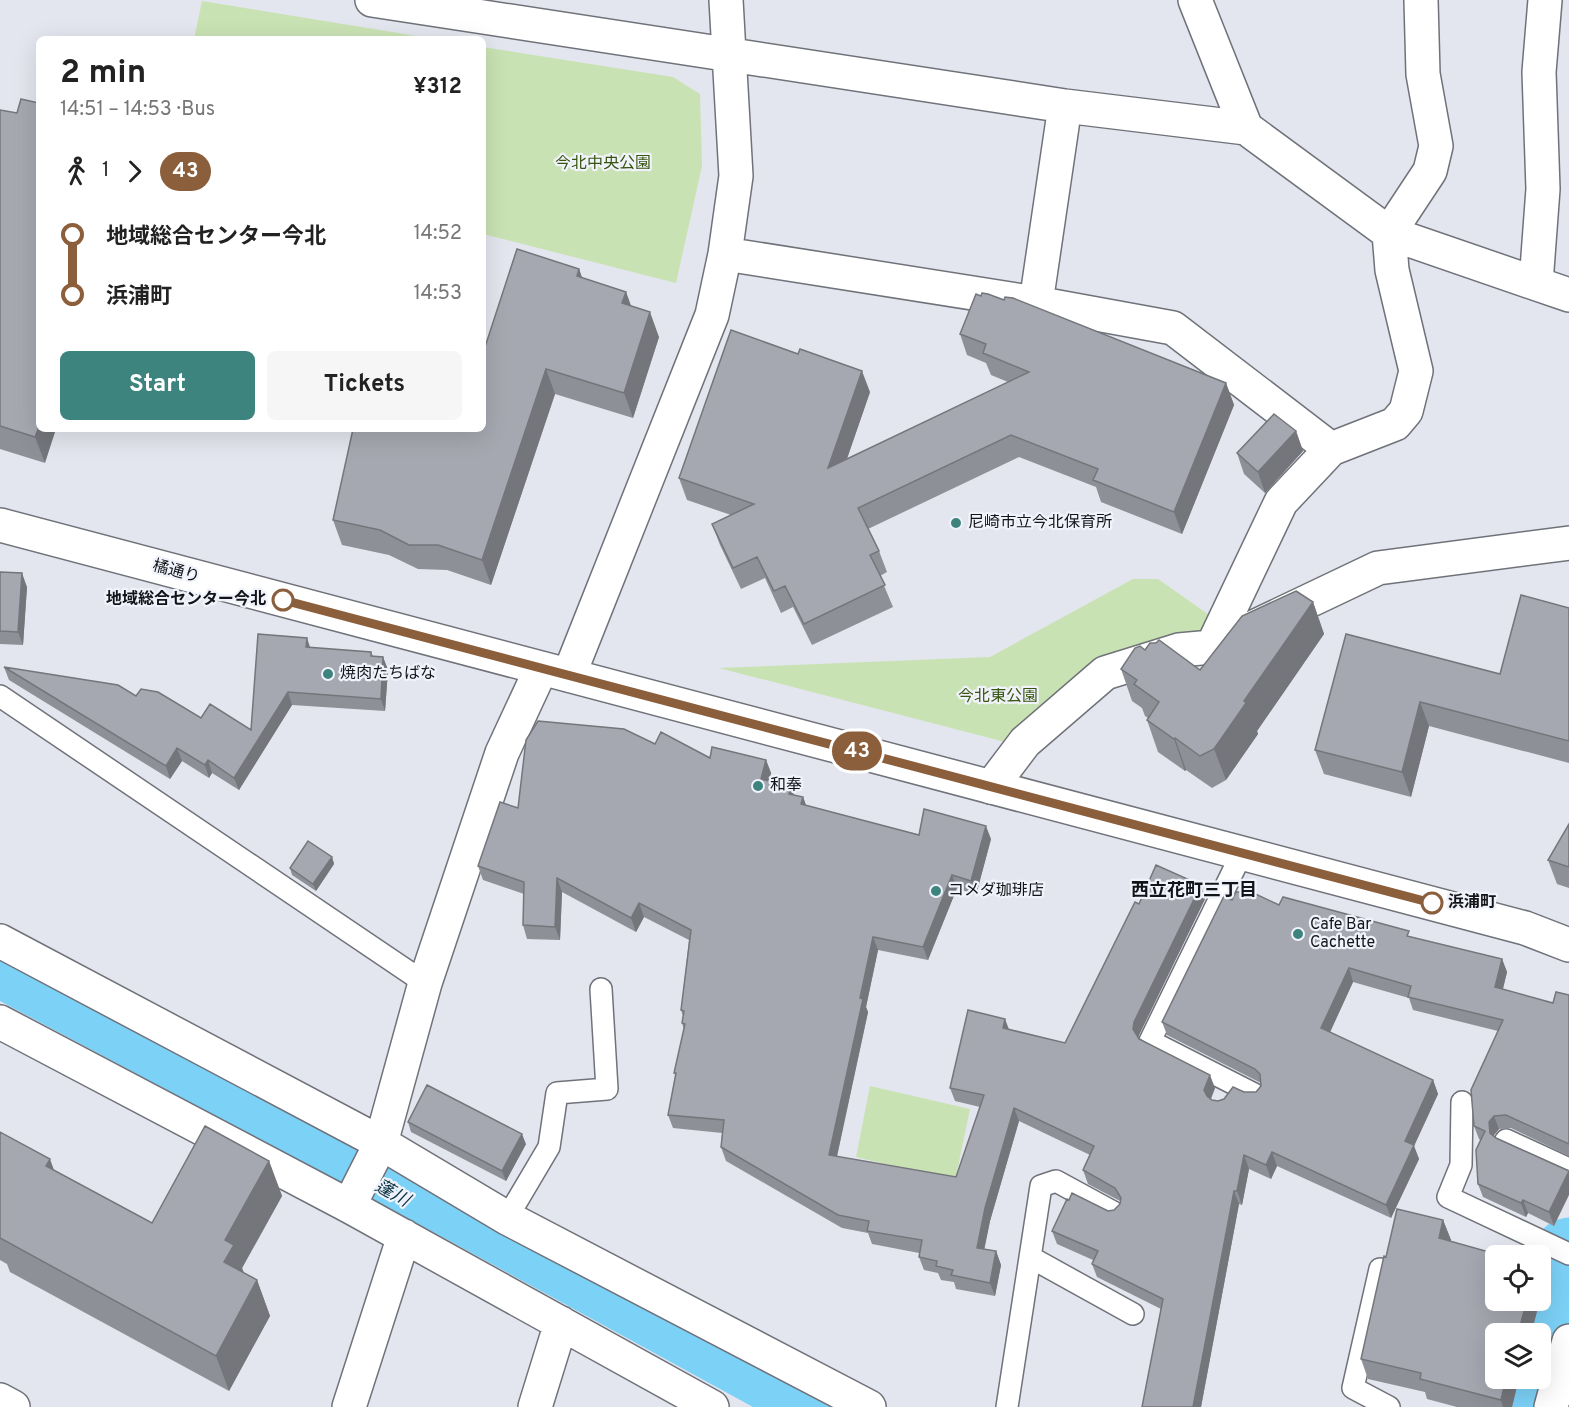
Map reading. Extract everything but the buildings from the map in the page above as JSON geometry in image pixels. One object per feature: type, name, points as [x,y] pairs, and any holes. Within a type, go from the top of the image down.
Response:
[{"type":"street","points":[[372,0],[1065,106],[1246,128],[1389,233],[1569,295]]},
{"type":"street","points":[[352,1200],[378,1147],[425,983],[502,753],[555,672],[712,315],[736,176],[726,0]]},
{"type":"street","points":[[1195,0],[1246,128]]},
{"type":"street","points":[[1212,647],[1281,502],[1331,449],[1395,424],[1406,411],[1416,371],[1392,270],[1389,233],[1430,171],[1436,146],[1423,74],[1421,0]]},
{"type":"street","points":[[1536,283],[1543,189],[1539,72],[1545,0]]},
{"type":"street","points":[[1036,303],[1065,106]]},
{"type":"street","points":[[724,254],[1036,303],[1173,328],[1331,449]]},
{"type":"street","name":"橘通り","points":[[2,530],[555,672],[1242,853],[1525,928],[1569,945]]},
{"type":"street","points":[[991,787],[1026,742],[1105,673],[1179,650],[1212,647],[1378,568],[1569,543]]},
{"type":"street","points":[[0,941],[507,1218],[869,1407]]},
{"type":"street","points":[[0,1022],[352,1200],[404,1236],[712,1407]]},
{"type":"street","points":[[349,1407],[404,1236]]},
{"type":"street","points":[[535,1407],[561,1323]]},
{"type":"street","points":[[1551,1407],[1569,1341]]},
{"type":"street","points":[[0,1400],[13,1407]]},
{"type":"lane","points":[[0,696],[425,983]]},
{"type":"lane","points":[[1242,853],[1150,1041],[1254,1094]]},
{"type":"lane","points":[[507,1218],[549,1147],[557,1093],[607,1089],[601,989]]},
{"type":"lane","points":[[1222,1102],[1232,1083]]},
{"type":"lane","points":[[1462,1102],[1461,1165],[1448,1197],[1564,1252]]},
{"type":"lane","points":[[1506,1140],[1569,1169]]},
{"type":"lane","points":[[1007,1407],[1041,1186],[1056,1181],[1113,1212]]},
{"type":"lane","points":[[1030,1257],[1133,1314]]},
{"type":"lane","points":[[1380,1269],[1353,1388],[1389,1407]]},
{"type":"green space","points":[[202,1],[417,36],[195,36]]},
{"type":"green space","name":"今北中央公園","points":[[486,47],[673,77],[700,94],[702,166],[676,283],[486,235]]},
{"type":"green space","name":"今北東公園","points":[[1133,579],[1158,579],[1212,617],[1201,640],[1009,743],[719,668],[990,657]]},
{"type":"green space","points":[[870,1086],[970,1109],[955,1181],[856,1157]]},
{"type":"water","name":"蓬川","points":[[0,958],[347,1144],[398,1168],[842,1407],[753,1407],[446,1239],[0,1001]]},
{"type":"waterway","points":[[1548,1323],[1569,1252]]},
{"type":"waterway","points":[[1525,1407],[1530,1389]]},
{"type":"bus line","name":"43","points":[[283,600],[1432,903]]},
{"type":"place","name":"尼崎市立今北保育所","points":[[956,523]]},
{"type":"place","name":"地域総合センター今北","points":[[283,600]]},
{"type":"place","name":"焼肉たちばな","points":[[328,674]]},
{"type":"place","name":"和奉","points":[[758,786]]},
{"type":"place","name":"コメダ珈琲店","points":[[936,891]]},
{"type":"place","name":"浜浦町","points":[[1432,903]]},
{"type":"place","name":"Cafe Bar Cachette","points":[[1298,934]]},
{"type":"district","name":"西立花町三丁目","points":[[1194,891]]}]
